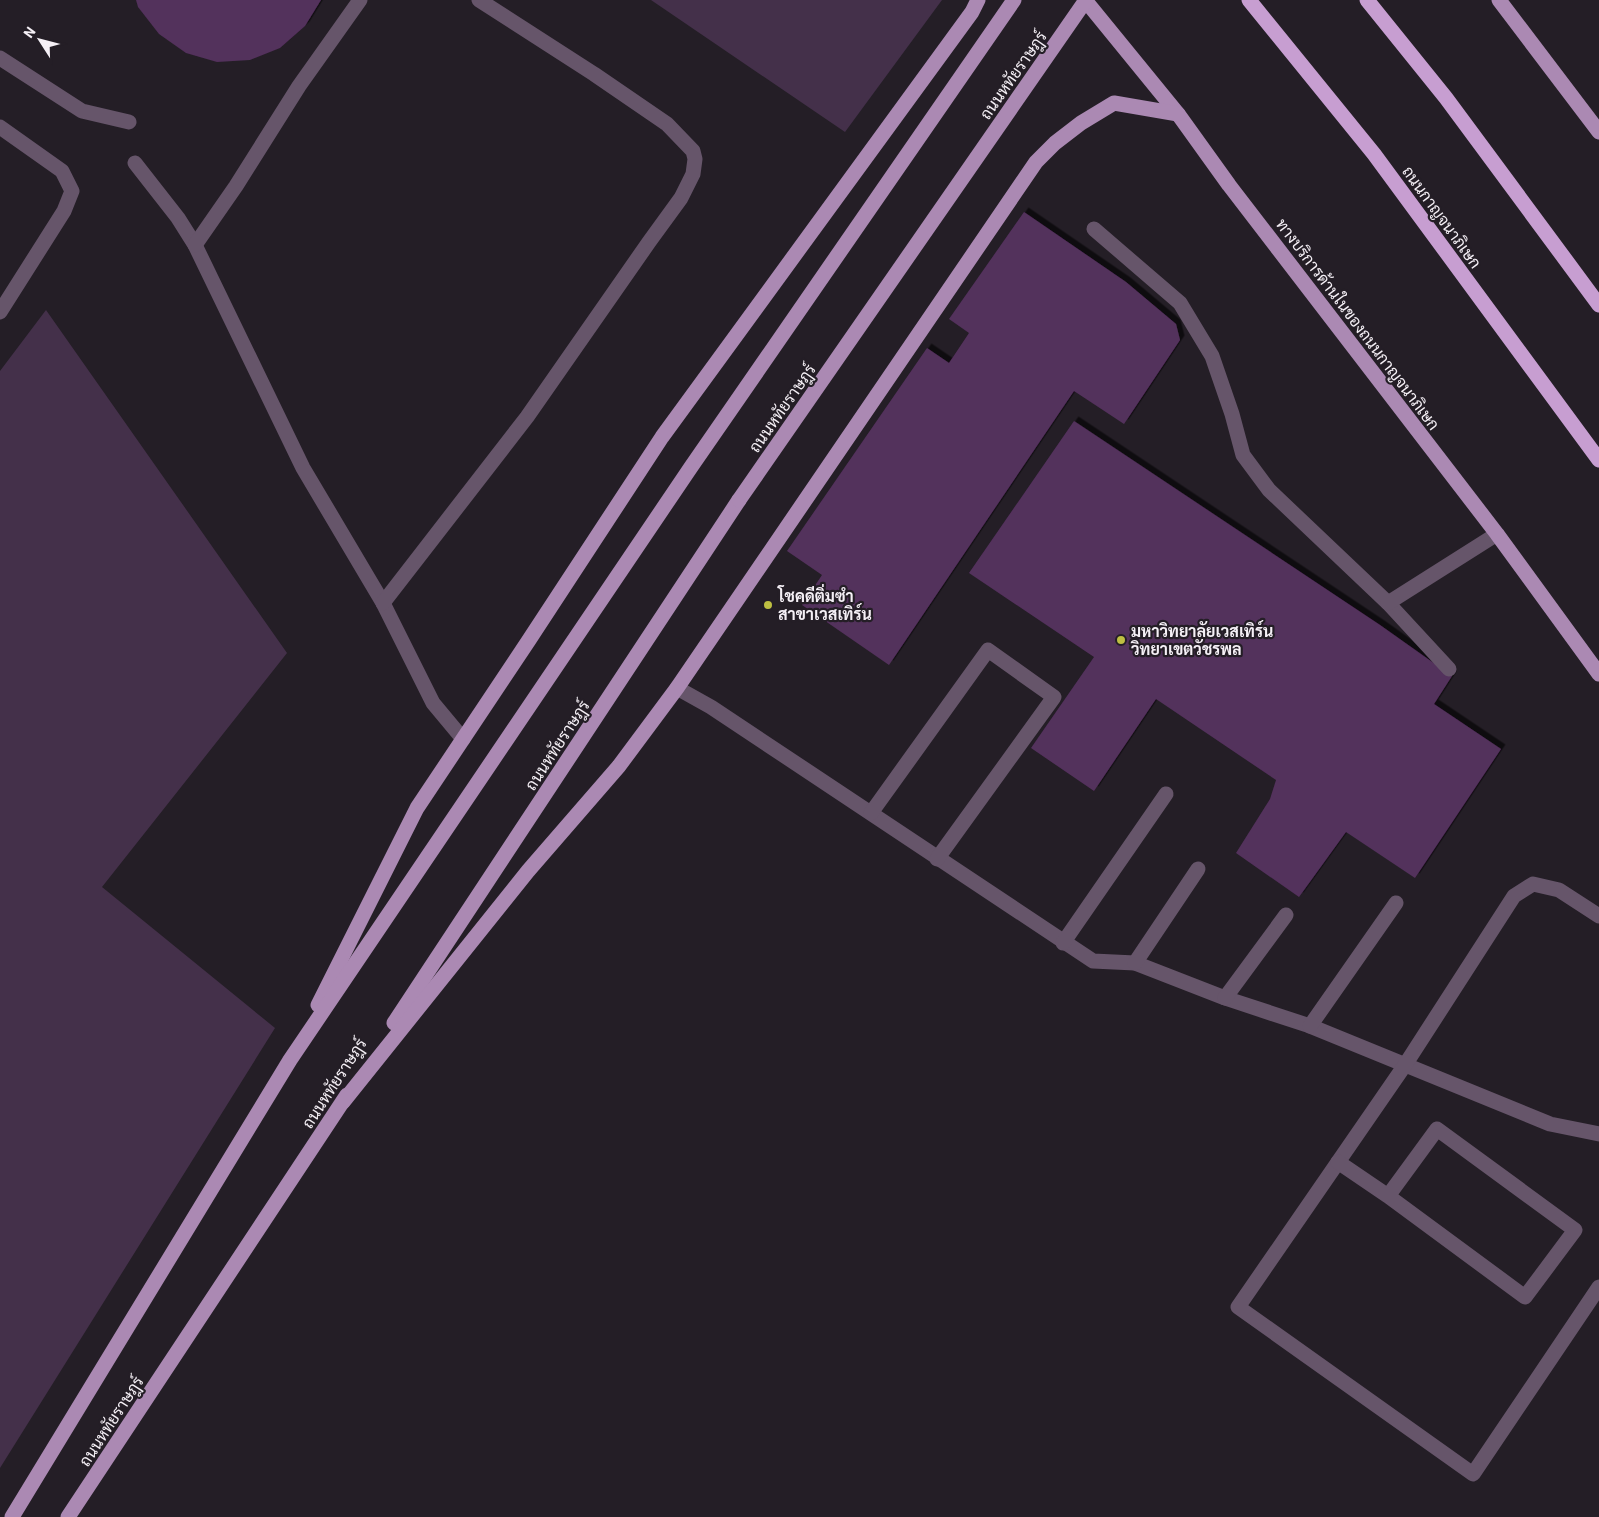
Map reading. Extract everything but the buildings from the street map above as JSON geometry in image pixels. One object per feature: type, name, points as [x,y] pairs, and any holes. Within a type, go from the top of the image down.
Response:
[{"type":"highway","name":"ถนนกาญจนาภิเษก","points":[[1249,0],[1374,154],[1599,460]]},
{"type":"highway","points":[[1367,0],[1446,98],[1599,305]]},
{"type":"main road","points":[[290,1060],[417,808],[662,437],[972,12],[978,0]]},
{"type":"main road","name":"ถนนหทัยราษฎร์","points":[[12,1517],[290,1060],[691,467],[1014,0]]},
{"type":"main road","name":"ถนนหทัยราษฎร์","points":[[68,1517],[739,500],[1086,0]]},
{"type":"main road","name":"ทางบริการด้านในของถนนกาญจนาภิเษก","points":[[1086,0],[1178,114],[1229,185],[1497,534],[1599,674]]},
{"type":"main road","points":[[1499,0],[1599,132]]},
{"type":"main road","points":[[343,1102],[528,871],[618,766],[677,688],[1036,162],[1055,142],[1081,123],[1114,103],[1178,114]]},
{"type":"lane","points":[[196,245],[299,86],[360,0]]},
{"type":"lane","points":[[383,603],[527,417],[681,198],[693,174],[695,159],[693,151],[667,124],[594,74],[479,0]]},
{"type":"lane","points":[[0,58],[82,111],[129,122]]},
{"type":"lane","points":[[0,127],[62,170],[72,190],[64,211],[0,312]]},
{"type":"lane","points":[[135,163],[178,218],[196,245],[303,468],[383,603],[433,703],[463,739]]},
{"type":"lane","points":[[1094,229],[1180,304],[1212,356],[1232,414],[1243,455],[1269,490],[1388,603],[1449,669]]},
{"type":"lane","points":[[1388,603],[1497,534]]},
{"type":"lane","points":[[871,812],[988,650],[1054,697],[937,859]]},
{"type":"lane","points":[[677,688],[711,707],[871,812],[937,859],[1063,943],[1093,961],[1135,963],[1225,998],[1310,1026],[1550,1124],[1599,1134]]},
{"type":"lane","points":[[1063,943],[1166,794]]},
{"type":"lane","points":[[1135,963],[1198,869]]},
{"type":"lane","points":[[1599,916],[1559,890],[1534,884],[1514,896],[1405,1065],[1238,1307],[1473,1474],[1599,1287]]},
{"type":"lane","points":[[1310,1026],[1396,903]]},
{"type":"lane","points":[[1225,998],[1286,916]]},
{"type":"lane","points":[[1338,1162],[1388,1196],[1525,1297],[1575,1230],[1438,1129],[1388,1196]]},
{"type":"shaded area","points":[[651,0],[942,0],[845,132]]},
{"type":"shaded area","points":[[46,310],[287,653],[102,887],[275,1028],[0,1468],[0,371]]},
{"type":"place","name":"โชคดีติ่มซำ สาขาเวสเทิร์น","points":[[768,605]]},
{"type":"place","name":"มหาวิทยาลัยเวสเทิร์น วิทยาเขตวัชรพล","points":[[1121,640]]}]
